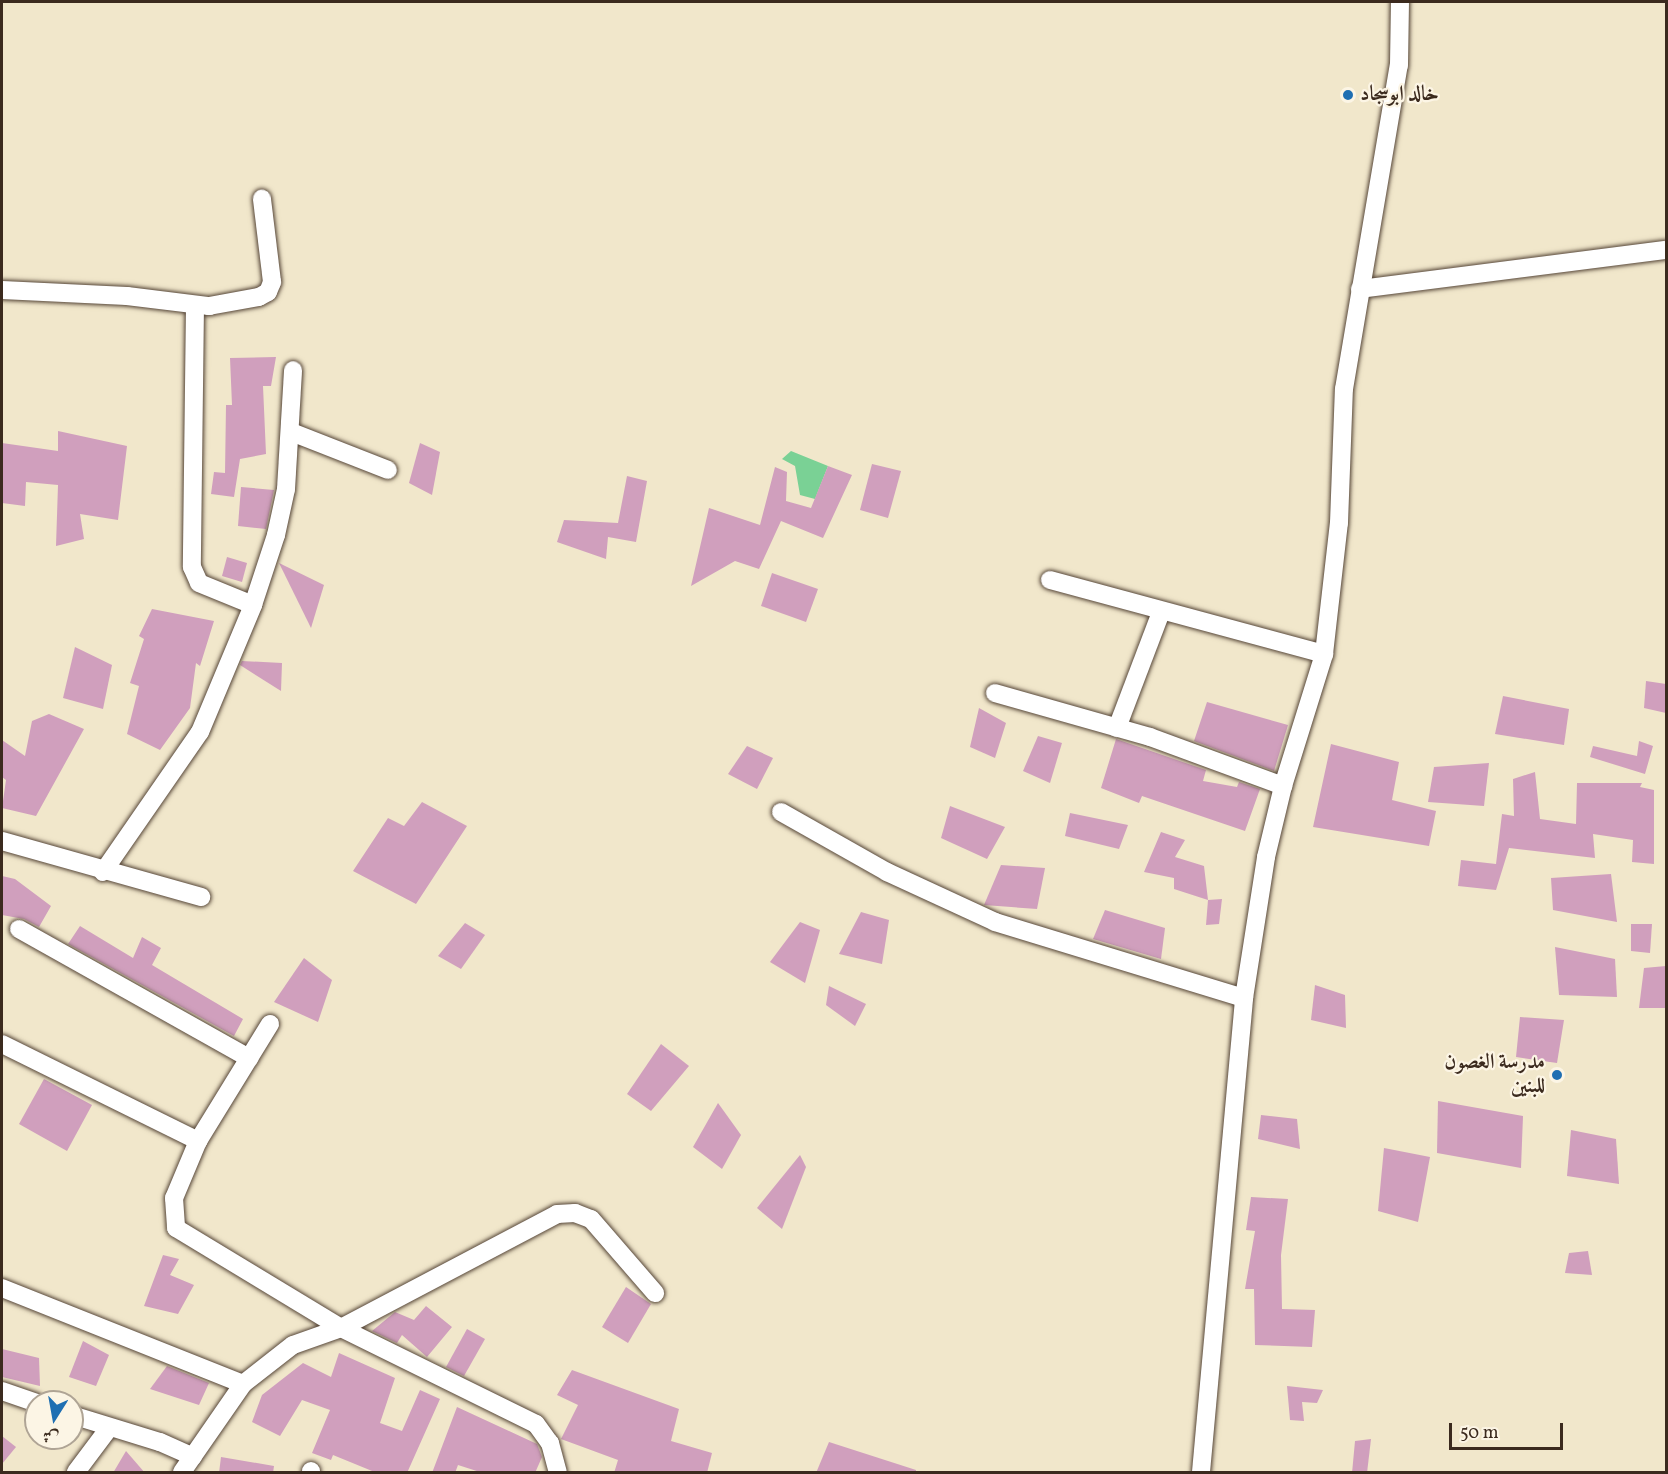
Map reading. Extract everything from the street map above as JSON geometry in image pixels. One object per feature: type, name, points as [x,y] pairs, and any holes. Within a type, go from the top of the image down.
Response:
[{"type":"street","points":[[1201,1473],[1244,998],[1266,857],[1283,786],[1324,654],[1339,523],[1344,390],[1399,65],[1400,2]]},
{"type":"street","points":[[2,291],[128,296],[195,305],[259,297],[268,292],[272,282],[262,199]]},
{"type":"street","points":[[1360,289],[1666,250]]},
{"type":"street","points":[[195,305],[192,567],[199,583],[252,605]]},
{"type":"street","points":[[103,872],[200,732],[252,605],[276,535],[291,432],[293,370]]},
{"type":"street","points":[[291,432],[388,470]]},
{"type":"street","points":[[1050,580],[1161,612],[1324,654]]},
{"type":"street","points":[[1117,728],[1161,612]]},
{"type":"street","points":[[994,693],[1117,728],[1283,786]]},
{"type":"street","points":[[781,812],[887,872],[995,922],[1244,998]]},
{"type":"street","points":[[2,841],[103,872],[201,897]]},
{"type":"street","points":[[19,929],[249,1058]]},
{"type":"street","points":[[270,1024],[198,1141],[174,1198],[176,1228],[341,1328],[536,1424],[550,1443],[558,1473]]},
{"type":"street","points":[[2,1044],[198,1141]]},
{"type":"street","points":[[182,1473],[243,1384],[293,1345],[341,1328],[557,1214],[575,1213],[591,1219],[655,1293]]},
{"type":"street","points":[[2,1288],[243,1384]]},
{"type":"street","points":[[2,1391],[24,1399]]},
{"type":"street","points":[[84,1419],[160,1442],[193,1457]]},
{"type":"street","points":[[76,1473],[110,1428]]},
{"type":"green space","points":[[791,451],[828,466],[815,499],[800,495],[795,466],[782,459]]},
{"type":"building","points":[[276,357],[271,386],[263,386],[266,454],[240,459],[234,497],[211,494],[214,472],[225,473],[226,405],[232,405],[230,358]]},
{"type":"building","points":[[58,431],[127,446],[118,520],[80,514],[84,539],[56,546],[58,485],[26,482],[25,506],[2,503],[2,443],[58,451]]},
{"type":"building","points":[[420,443],[440,452],[432,495],[409,483]]},
{"type":"building","points":[[872,464],[901,471],[888,518],[860,510]]},
{"type":"building","points":[[828,466],[852,475],[823,538],[781,521],[759,569],[735,561],[691,586],[709,508],[760,525],[775,467],[787,472],[786,501],[811,508]]},
{"type":"building","points":[[627,476],[647,481],[636,542],[608,537],[606,559],[557,542],[564,520],[618,523]]},
{"type":"building","points":[[241,487],[274,490],[266,529],[238,526]]},
{"type":"building","points":[[227,557],[247,563],[242,582],[222,576]]},
{"type":"building","points":[[279,563],[324,585],[311,628]]},
{"type":"building","points":[[772,573],[818,589],[806,622],[761,606]]},
{"type":"building","points":[[152,609],[214,621],[200,666],[196,663],[190,708],[160,750],[127,734],[139,686],[130,683],[144,639],[139,636]]},
{"type":"building","points":[[75,647],[112,665],[103,709],[63,698]]},
{"type":"building","points":[[242,661],[282,663],[281,691],[240,665]]},
{"type":"building","points":[[1646,681],[1666,684],[1666,713],[1644,708]]},
{"type":"building","points":[[1503,696],[1569,709],[1564,745],[1495,734]]},
{"type":"building","points":[[1207,702],[1288,725],[1274,771],[1194,741]]},
{"type":"building","points":[[979,708],[1006,723],[995,758],[970,747]]},
{"type":"building","points":[[49,714],[84,729],[36,816],[2,808],[6,780],[2,777],[2,740],[25,756],[32,721]]},
{"type":"building","points":[[1038,736],[1062,743],[1050,783],[1023,771]]},
{"type":"building","points":[[1116,739],[1206,770],[1203,781],[1237,787],[1239,782],[1260,789],[1245,831],[1142,796],[1139,803],[1101,788]]},
{"type":"building","points":[[1639,741],[1653,746],[1645,774],[1590,757],[1593,746],[1637,756]]},
{"type":"building","points":[[1331,744],[1399,762],[1392,800],[1436,811],[1429,846],[1313,827]]},
{"type":"building","points":[[747,746],[773,758],[757,789],[728,774]]},
{"type":"building","points":[[1489,763],[1484,806],[1428,802],[1434,767]]},
{"type":"building","points":[[1535,772],[1540,819],[1576,824],[1577,783],[1642,783],[1640,787],[1654,790],[1654,864],[1632,862],[1633,840],[1593,834],[1595,858],[1509,848],[1496,890],[1458,886],[1461,860],[1496,864],[1502,814],[1514,816],[1513,779]]},
{"type":"building","points":[[422,802],[467,826],[416,904],[353,871],[388,818],[404,826]]},
{"type":"building","points":[[950,806],[1005,827],[987,859],[941,838]]},
{"type":"building","points":[[1070,813],[1128,825],[1119,849],[1065,836]]},
{"type":"building","points":[[1161,832],[1185,840],[1175,857],[1204,866],[1208,900],[1174,889],[1174,878],[1144,872]]},
{"type":"building","points":[[1001,865],[1045,868],[1037,909],[984,905]]},
{"type":"building","points":[[1611,874],[1617,922],[1553,910],[1551,878]]},
{"type":"building","points":[[2,876],[15,879],[51,906],[39,927],[24,919],[2,915]]},
{"type":"building","points":[[1222,899],[1219,924],[1206,925],[1208,900]]},
{"type":"building","points":[[1105,910],[1165,928],[1161,959],[1093,939]]},
{"type":"building","points":[[861,912],[889,920],[882,964],[839,954]]},
{"type":"building","points":[[800,922],[820,930],[805,983],[770,962]]},
{"type":"building","points":[[465,923],[485,935],[461,969],[438,956]]},
{"type":"building","points":[[1631,924],[1652,924],[1650,953],[1631,951]]},
{"type":"building","points":[[80,926],[133,958],[142,937],[161,948],[152,965],[243,1019],[234,1036],[68,944]]},
{"type":"building","points":[[1555,947],[1615,959],[1617,997],[1559,995]]},
{"type":"building","points":[[304,958],[332,980],[318,1022],[274,1002]]},
{"type":"building","points":[[1666,966],[1666,1008],[1639,1008],[1644,968]]},
{"type":"building","points":[[1315,985],[1345,995],[1346,1028],[1311,1020]]},
{"type":"building","points":[[829,986],[866,1004],[855,1026],[826,1005]]},
{"type":"building","points":[[1520,1017],[1564,1020],[1557,1063],[1516,1057]]},
{"type":"building","points":[[661,1044],[689,1066],[651,1111],[627,1094]]},
{"type":"building","points":[[44,1079],[92,1105],[67,1151],[19,1124]]},
{"type":"building","points":[[1438,1101],[1523,1116],[1521,1168],[1437,1153]]},
{"type":"building","points":[[718,1103],[741,1135],[722,1169],[693,1147]]},
{"type":"building","points":[[1261,1115],[1297,1119],[1300,1149],[1258,1139]]},
{"type":"building","points":[[1571,1130],[1616,1139],[1619,1184],[1567,1176]]},
{"type":"building","points":[[1384,1148],[1430,1157],[1418,1222],[1378,1211]]},
{"type":"building","points":[[800,1155],[806,1167],[782,1229],[757,1208]]},
{"type":"building","points":[[1251,1197],[1288,1199],[1281,1255],[1282,1309],[1315,1310],[1312,1347],[1255,1345],[1254,1289],[1245,1289],[1255,1231],[1246,1230]]},
{"type":"building","points":[[1588,1251],[1592,1275],[1565,1273],[1569,1253]]},
{"type":"building","points":[[163,1255],[179,1259],[170,1275],[194,1285],[178,1314],[144,1306]]},
{"type":"building","points":[[626,1287],[651,1304],[628,1343],[602,1327]]},
{"type":"building","points":[[426,1306],[452,1327],[427,1357],[402,1335],[397,1343],[372,1331],[395,1312],[414,1320]]},
{"type":"building","points":[[467,1329],[485,1339],[464,1376],[446,1367]]},
{"type":"building","points":[[83,1341],[109,1355],[96,1386],[69,1377]]},
{"type":"building","points":[[2,1349],[39,1358],[40,1386],[2,1377]]},
{"type":"building","points":[[339,1353],[395,1378],[380,1423],[402,1431],[420,1390],[440,1399],[407,1473],[377,1473],[333,1455],[331,1460],[312,1453],[330,1410],[302,1400],[280,1436],[252,1422],[262,1395],[303,1363],[331,1377]]},
{"type":"building","points":[[167,1366],[209,1383],[199,1405],[150,1389]]},
{"type":"building","points":[[572,1370],[679,1409],[671,1441],[712,1453],[707,1473],[614,1473],[618,1460],[561,1439],[578,1405],[557,1395]]},
{"type":"building","points":[[1287,1386],[1323,1390],[1317,1403],[1302,1402],[1304,1421],[1290,1420]]},
{"type":"building","points":[[457,1407],[537,1444],[542,1457],[535,1473],[483,1473],[458,1465],[455,1473],[432,1473]]},
{"type":"building","points":[[2,1436],[16,1447],[2,1464]]},
{"type":"building","points":[[1371,1439],[1367,1473],[1352,1473],[1355,1441]]},
{"type":"building","points":[[829,1442],[916,1470],[916,1473],[816,1473]]},
{"type":"building","points":[[126,1451],[145,1473],[113,1473]]},
{"type":"building","points":[[221,1457],[274,1466],[273,1473],[219,1473]]},
{"type":"place","name":"خالد ابوسجاد","points":[[1348,95]]},
{"type":"place","name":"مدرسة الغصون للبنين","points":[[1557,1075]]}]
